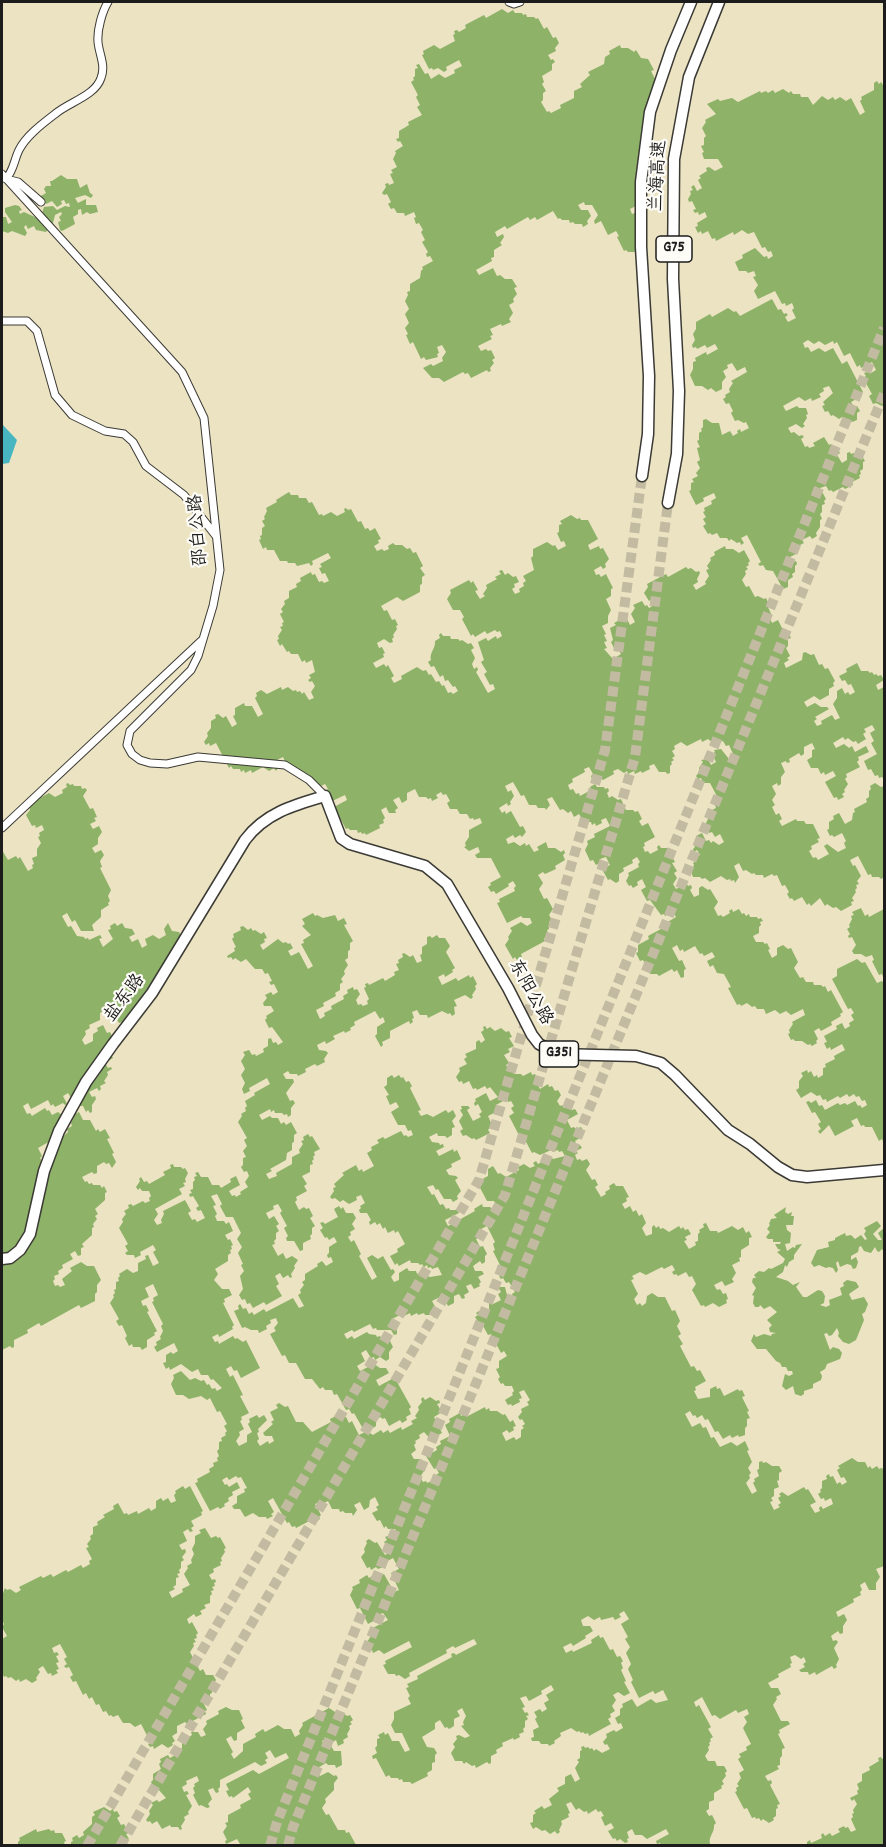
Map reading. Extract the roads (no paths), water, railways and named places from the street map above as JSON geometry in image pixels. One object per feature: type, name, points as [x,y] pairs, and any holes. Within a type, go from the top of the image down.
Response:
[{"type":"highway","name":"兰海高速","points":[[642,476],[648,434],[649,376],[640,182],[650,112],[671,50],[691,2]]},
{"type":"highway","name":"兰海高速","points":[[668,503],[676,454],[679,391],[673,279],[675,159],[689,77],[719,2]]},
{"type":"highway","name":"东阳公路","points":[[325,796],[341,838],[350,844],[425,866],[447,884],[539,1044],[557,1054],[636,1056],[661,1063],[728,1130],[750,1144],[778,1167],[792,1174],[807,1177],[885,1170]]},
{"type":"highway","name":"盐东路","points":[[2,1259],[10,1258],[20,1250],[30,1234],[44,1171],[59,1131],[86,1082],[152,993],[245,840],[255,826],[268,817],[293,805],[325,796]]},
{"type":"street","points":[[41,202],[18,182],[4,177],[14,167],[18,152],[24,142],[56,113],[91,92],[98,85],[102,76],[103,60],[98,34],[108,2]]},
{"type":"street","points":[[510,2],[514,4],[520,2]]},
{"type":"street","name":"邵白公路","points":[[4,177],[182,372],[204,418],[220,570],[213,606],[191,670],[130,731],[127,745],[132,754],[150,764],[167,764],[198,757],[285,765],[309,780],[325,796]]},
{"type":"street","points":[[2,321],[27,321],[37,331],[55,395],[72,415],[105,430],[124,434],[133,442],[146,466],[184,495],[217,537]]},
{"type":"street","points":[[2,828],[203,639]]},
{"type":"water","points":[[2,424],[17,440],[9,463],[2,464]]},
{"type":"tunnel","points":[[270,1846],[277,1822],[884,328]]},
{"type":"tunnel","points":[[288,1846],[293,1827],[884,394]]},
{"type":"tunnel","points":[[87,1846],[479,1180],[605,750],[642,476]]},
{"type":"tunnel","points":[[120,1846],[505,1195],[635,757],[668,503]]}]
